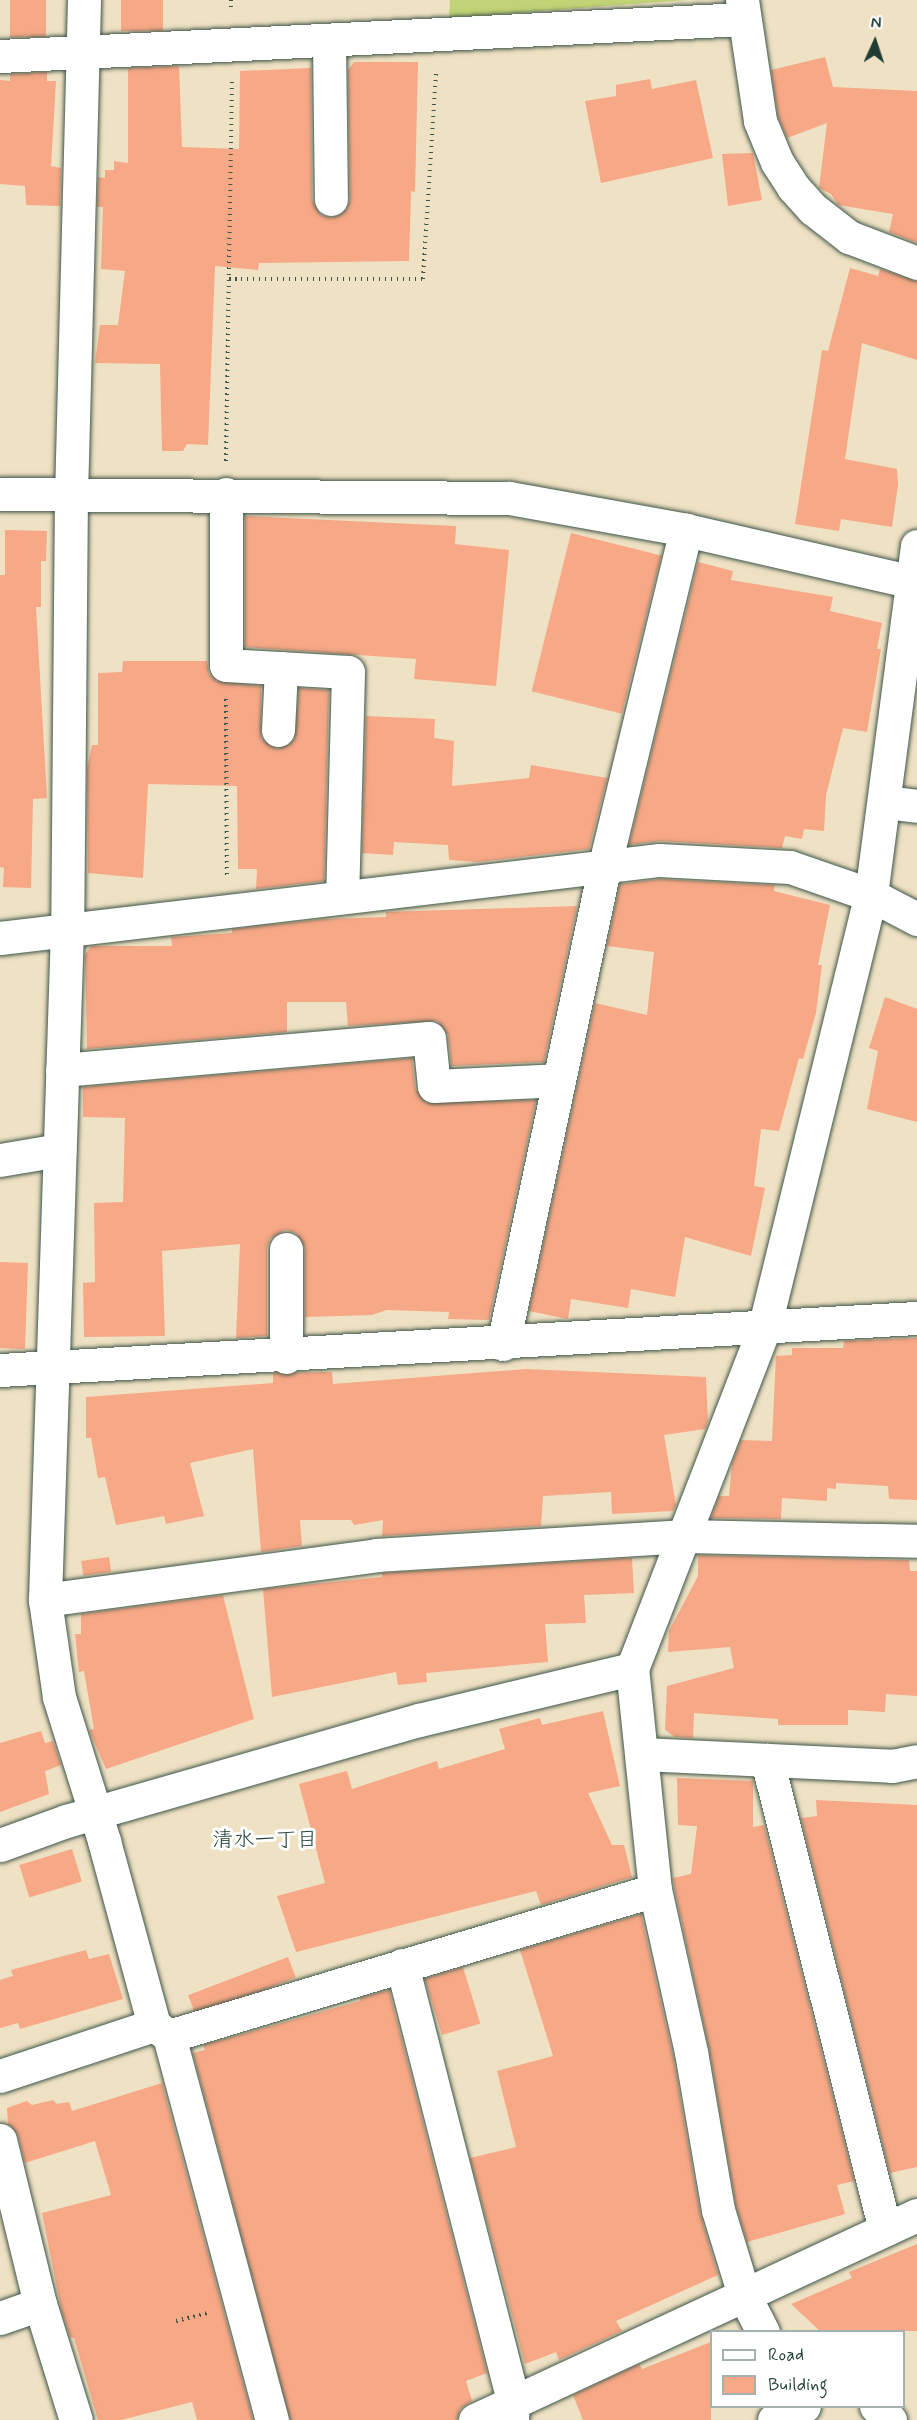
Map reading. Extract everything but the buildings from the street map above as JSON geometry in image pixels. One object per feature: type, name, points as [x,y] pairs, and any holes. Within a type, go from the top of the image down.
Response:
[{"type":"street","points":[[84,0],[71,493],[67,930],[45,1600],[59,1697],[161,2030],[272,2420]]},
{"type":"street","points":[[0,57],[438,37],[742,10],[760,121],[777,162],[793,187],[813,209],[849,237],[917,263]]},
{"type":"street","points":[[329,42],[331,199]]},
{"type":"street","points":[[0,494],[509,498],[686,530],[914,582]]},
{"type":"street","points":[[226,494],[226,665],[348,672],[342,896]]},
{"type":"street","points":[[503,1344],[605,864],[686,530]]},
{"type":"street","points":[[762,2330],[744,2295],[718,2210],[691,2052],[655,1890],[632,1669],[665,1576],[685,1536],[764,1329],[871,895],[917,546]]},
{"type":"street","points":[[278,730],[281,668]]},
{"type":"street","points":[[885,802],[917,806]]},
{"type":"street","points":[[0,938],[605,864],[714,861],[790,867],[871,895],[917,919]]},
{"type":"street","points":[[62,1071],[429,1038],[434,1086],[559,1080]]},
{"type":"street","points":[[0,1160],[59,1150]]},
{"type":"street","points":[[286,1249],[286,1357]]},
{"type":"street","points":[[0,1370],[286,1357],[917,1318]]},
{"type":"street","points":[[45,1600],[376,1555],[685,1536],[917,1541]]},
{"type":"street","points":[[0,1845],[94,1814],[418,1720],[632,1669]]},
{"type":"street","points":[[642,1754],[892,1766],[917,1761]]},
{"type":"street","points":[[767,1760],[885,2229]]},
{"type":"street","points":[[0,2076],[161,2030],[335,1989],[402,1965],[655,1890]]},
{"type":"street","points":[[402,1965],[513,2411]]},
{"type":"street","points":[[0,2140],[40,2304],[76,2420]]},
{"type":"street","points":[[475,2420],[513,2411],[744,2295],[917,2215]]},
{"type":"street","points":[[0,2318],[40,2304]]},
{"type":"street","points":[[774,2420],[800,2408]]},
{"type":"street","points":[[878,2408],[890,2420]]},
{"type":"path","points":[[226,494],[231,0]]},
{"type":"path","points":[[229,279],[423,279],[438,37]]},
{"type":"path","points":[[226,665],[227,910]]},
{"type":"green space","points":[[450,0],[687,0],[449,18]]},
{"type":"district","name":"清水一丁目","points":[[265,1840]]}]
